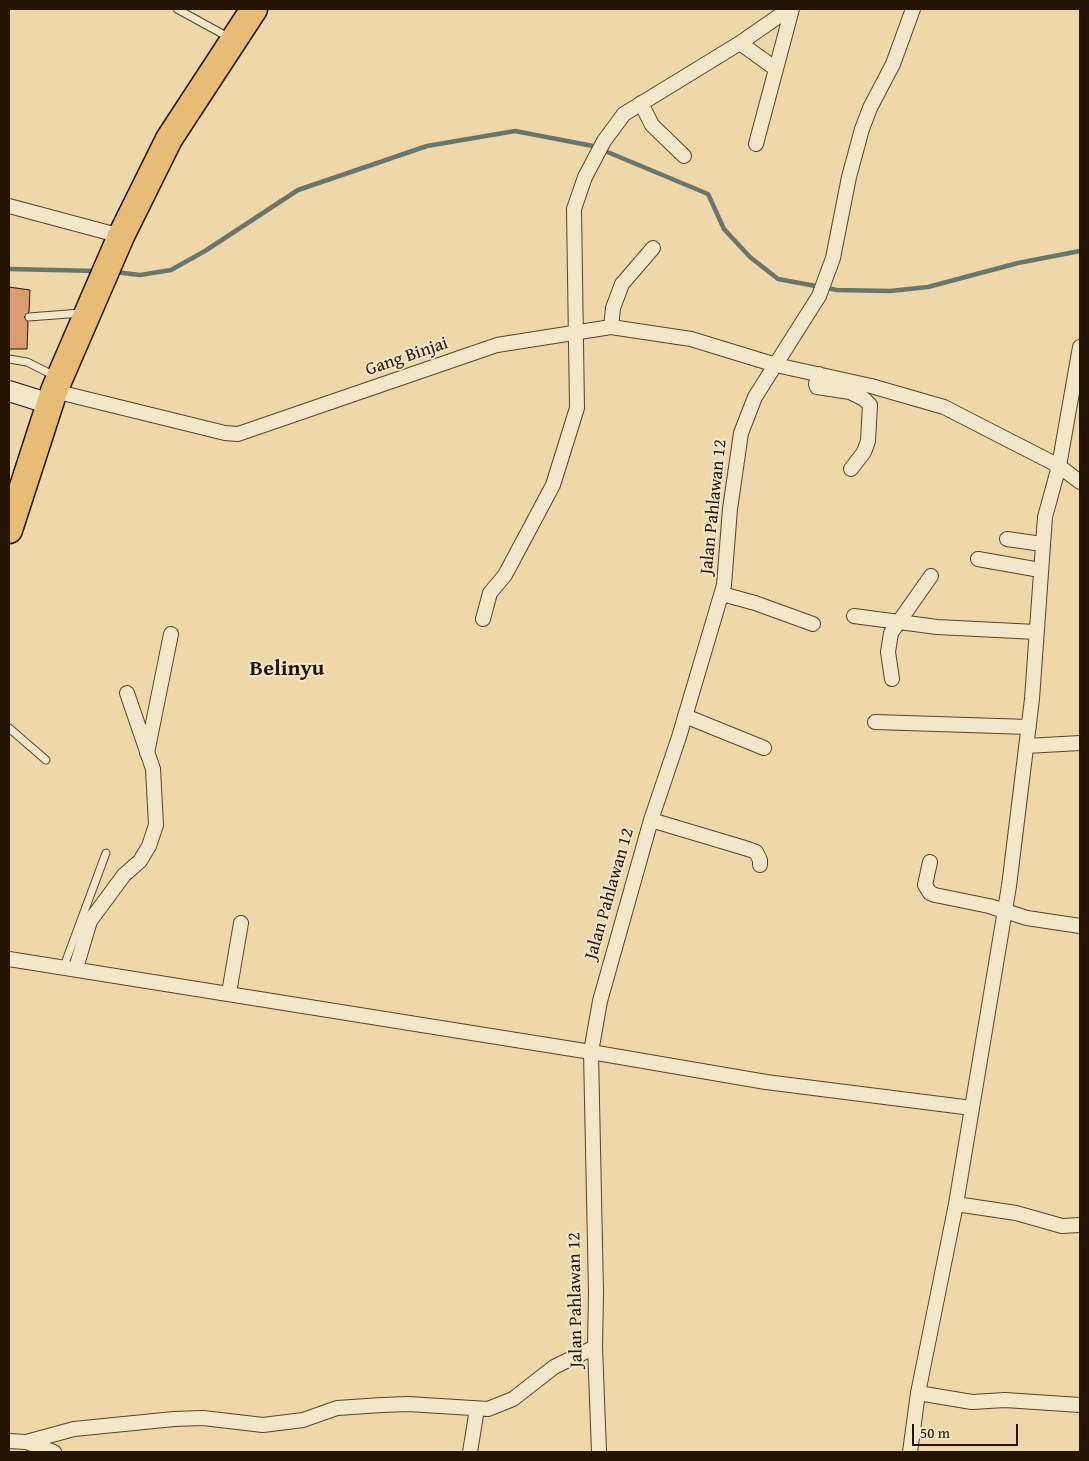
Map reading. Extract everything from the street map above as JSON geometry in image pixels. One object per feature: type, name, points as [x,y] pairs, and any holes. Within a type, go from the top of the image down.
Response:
[{"type":"highway","points":[[9,530],[55,391],[121,236],[169,139],[254,9]]},
{"type":"street","points":[[483,619],[490,594],[505,574],[553,485],[577,408],[574,334],[574,209],[604,140],[624,114],[790,9]]},
{"type":"street","points":[[756,144],[790,9]]},
{"type":"street","name":"Jalan Pahlawan 12","points":[[599,1452],[595,1347],[596,1293],[591,1052],[600,1001],[651,820],[722,594],[730,509],[741,432],[755,397],[819,296],[833,258],[849,177],[862,129],[870,108],[893,64],[913,9]]},
{"type":"street","points":[[740,42],[776,69]]},
{"type":"street","points":[[640,103],[652,125],[684,156]]},
{"type":"street","points":[[9,206],[121,236]]},
{"type":"street","points":[[611,327],[613,308],[622,284],[653,248]]},
{"type":"street","name":"Gang Binjai","points":[[55,391],[225,434],[238,434],[498,345],[611,327],[691,340],[776,365],[871,386],[944,406],[1059,466],[1080,482]]},
{"type":"street","points":[[910,1452],[918,1393],[956,1204],[1004,912],[1028,727],[1045,517],[1059,466],[1080,350]]},
{"type":"street","points":[[818,374],[817,387],[850,392],[870,404],[868,441],[864,452],[851,469]]},
{"type":"street","points":[[9,391],[55,391]]},
{"type":"street","points":[[1006,538],[1042,544]]},
{"type":"street","points":[[978,559],[1040,570]]},
{"type":"street","points":[[892,679],[888,642],[891,633],[931,576]]},
{"type":"street","points":[[722,594],[755,602],[813,624]]},
{"type":"street","points":[[854,616],[937,627],[1036,632]]},
{"type":"street","points":[[147,754],[171,634]]},
{"type":"street","points":[[70,967],[90,921],[124,875],[140,861],[149,846],[156,825],[153,770],[127,693]]},
{"type":"street","points":[[685,716],[764,748]]},
{"type":"street","points":[[875,722],[1028,727]]},
{"type":"street","points":[[1026,746],[1080,742]]},
{"type":"street","points":[[651,820],[748,848],[756,852],[760,865]]},
{"type":"street","points":[[930,862],[925,885],[930,893],[1027,918],[1080,926]]},
{"type":"street","points":[[230,993],[242,923]]},
{"type":"street","points":[[9,959],[70,967],[766,1082],[972,1108]]},
{"type":"street","points":[[956,1204],[1016,1213],[1062,1226],[1080,1225]]},
{"type":"street","points":[[26,1442],[74,1429],[174,1419],[203,1418],[263,1425],[303,1420],[337,1408],[408,1404],[488,1409],[513,1399],[554,1367],[595,1347]]},
{"type":"street","points":[[918,1393],[972,1402],[1005,1400],[1080,1405]]},
{"type":"street","points":[[470,1452],[477,1409]]},
{"type":"street","points":[[9,1441],[26,1442],[54,1452]]},
{"type":"lane","points":[[177,9],[235,40]]},
{"type":"lane","points":[[29,317],[88,313]]},
{"type":"lane","points":[[9,359],[27,362],[55,391]]},
{"type":"lane","points":[[9,728],[46,760]]},
{"type":"lane","points":[[70,967],[106,853]]},
{"type":"building","points":[[9,287],[30,290],[29,312],[24,317],[28,322],[27,349],[9,349]]},
{"type":"waterway","points":[[115,272],[140,275],[171,270],[205,251],[298,190],[427,146],[515,131],[593,146],[708,194],[724,229],[750,257],[778,279],[837,290],[890,291],[928,287],[1018,263],[1080,251]]},
{"type":"waterway","points":[[9,269],[97,271]]},
{"type":"district","name":"Belinyu","points":[[287,669]]}]
